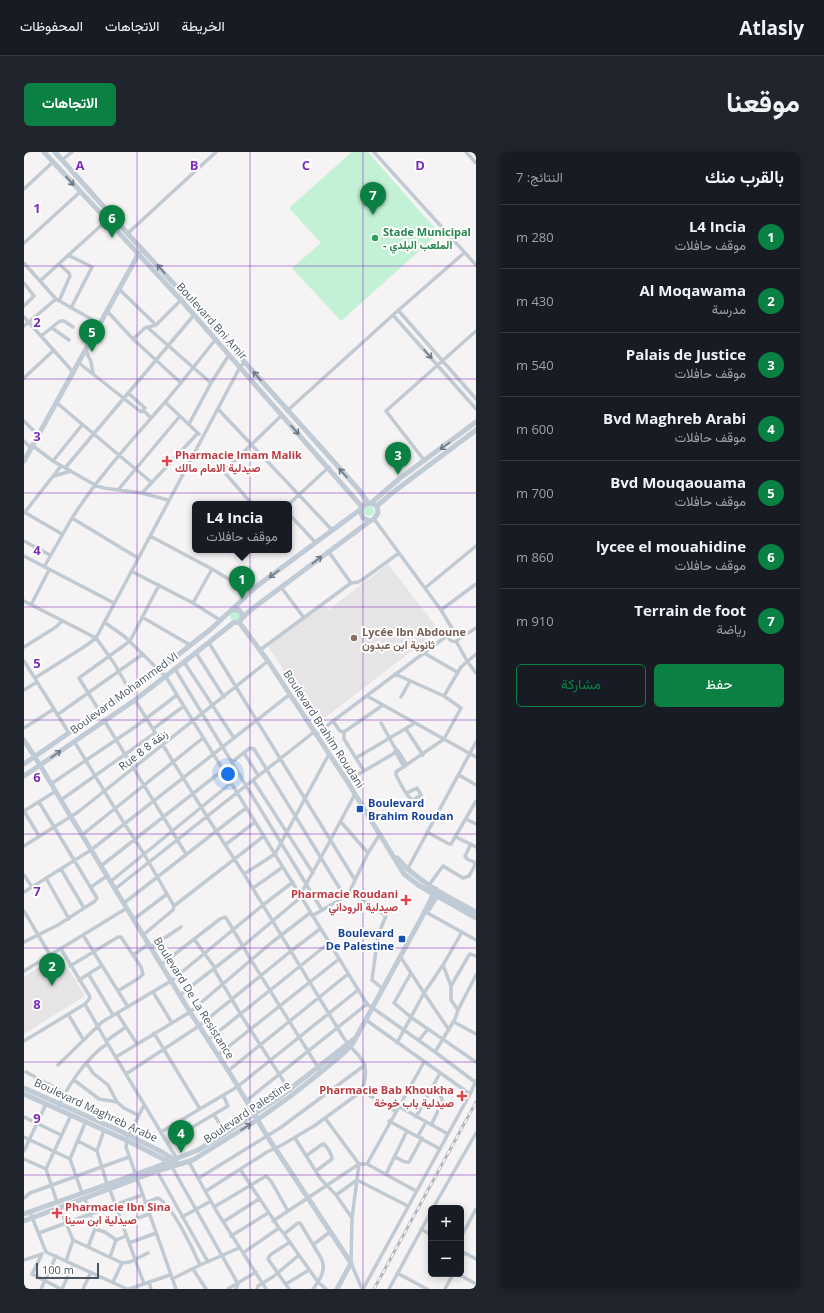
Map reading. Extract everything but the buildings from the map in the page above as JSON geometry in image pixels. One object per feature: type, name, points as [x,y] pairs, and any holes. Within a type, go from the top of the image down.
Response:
[{"type":"main road","name":"Boulevard Bni Amir","points":[[44,152],[216,339],[329,467],[362,508]]},
{"type":"main road","name":"Boulevard Bni Amir","points":[[55,152],[370,503]]},
{"type":"main road","points":[[24,461],[74,373],[107,310],[138,255],[143,249]]},
{"type":"main road","points":[[372,520],[363,518],[361,513],[362,508],[476,422]]},
{"type":"main road","points":[[377,506],[476,430]]},
{"type":"main road","points":[[370,503],[377,506]]},
{"type":"main road","points":[[241,620],[240,612],[237,609],[230,612],[228,618],[233,623],[241,620],[256,606],[328,551],[372,520],[378,513],[377,506]]},
{"type":"main road","name":"Boulevard Mohammed VI","points":[[24,764],[130,692],[190,646],[230,612],[250,592],[362,508]]},
{"type":"main road","name":"Boulevard Brahim Roudani","points":[[241,620],[347,781],[389,850],[406,872],[410,880],[423,889],[436,893],[476,912]]},
{"type":"main road","name":"Boulevard Mohammed VI","points":[[24,776],[135,700],[233,623]]},
{"type":"main road","name":"Boulevard De La Resistance","points":[[24,740],[267,1136],[351,1263]]},
{"type":"main road","name":"Boulevard Brahim Roudani","points":[[406,872],[429,885],[445,901],[476,918]]},
{"type":"main road","points":[[423,889],[431,903],[445,901]]},
{"type":"main road","name":"Boulevard Palestine","points":[[24,1214],[108,1184],[175,1163],[189,1162],[257,1120],[322,1072],[355,1039],[366,1020],[369,1006],[382,988],[436,893]]},
{"type":"main road","name":"Boulevard Palestine","points":[[24,1221],[110,1190],[136,1176],[157,1171],[175,1163],[226,1134],[289,1090],[349,1045]]},
{"type":"main road","name":"Boulevard Maghreb Arabe","points":[[24,1088],[60,1103],[104,1130],[127,1138]]},
{"type":"main road","name":"Boulevard Maghreb Arabe","points":[[24,1094],[70,1115],[86,1119],[175,1163]]},
{"type":"main road","points":[[337,1289],[351,1263]]},
{"type":"street","points":[[62,160],[72,152]]},
{"type":"street","points":[[123,239],[216,152]]},
{"type":"street","points":[[374,152],[476,265]]},
{"type":"street","points":[[466,152],[476,163]]},
{"type":"street","points":[[24,189],[53,162]]},
{"type":"street","points":[[24,242],[80,192]]},
{"type":"street","points":[[40,281],[106,221]]},
{"type":"street","points":[[287,410],[464,253]]},
{"type":"street","points":[[68,255],[92,267],[71,308]]},
{"type":"street","points":[[24,263],[57,300],[100,324]]},
{"type":"street","points":[[24,326],[57,300],[70,276],[69,273],[58,264]]},
{"type":"street","points":[[24,283],[34,296],[24,306]]},
{"type":"street","points":[[119,289],[156,325]]},
{"type":"street","points":[[133,339],[142,330],[156,325],[181,300]]},
{"type":"street","points":[[107,310],[133,339],[181,383]]},
{"type":"street","points":[[398,310],[476,399]]},
{"type":"street","points":[[62,534],[25,512],[54,476],[93,434],[194,315]]},
{"type":"street","points":[[393,315],[476,409]]},
{"type":"street","points":[[24,317],[74,373]]},
{"type":"street","points":[[41,336],[62,320],[74,327]]},
{"type":"street","points":[[147,327],[211,383]]},
{"type":"street","points":[[52,328],[69,340]]},
{"type":"street","points":[[424,460],[386,411],[476,331]]},
{"type":"street","points":[[44,567],[83,500],[216,339]]},
{"type":"street","points":[[418,343],[423,339]]},
{"type":"street","points":[[24,378],[54,350]]},
{"type":"street","points":[[86,351],[91,362],[93,373]]},
{"type":"street","points":[[189,424],[211,383],[229,354]]},
{"type":"street","points":[[35,678],[96,638],[168,500],[240,367],[245,362]]},
{"type":"street","points":[[79,363],[141,412],[143,410]]},
{"type":"street","points":[[128,393],[145,408],[143,410],[151,418]]},
{"type":"street","points":[[165,402],[203,437]]},
{"type":"street","points":[[57,403],[93,434],[120,454],[151,482]]},
{"type":"street","points":[[218,409],[332,530]]},
{"type":"street","points":[[249,501],[224,471],[282,415]]},
{"type":"street","points":[[118,490],[180,416]]},
{"type":"street","points":[[24,421],[38,435]]},
{"type":"street","points":[[53,461],[82,425]]},
{"type":"street","points":[[142,493],[198,433]]},
{"type":"street","points":[[24,441],[53,461],[95,485],[104,488],[142,493],[168,500]]},
{"type":"street","points":[[292,501],[329,467]]},
{"type":"street","points":[[54,476],[71,471]]},
{"type":"street","points":[[292,517],[315,542]]},
{"type":"street","points":[[72,518],[138,558]]},
{"type":"street","points":[[372,520],[425,588],[453,630],[458,632],[460,636]]},
{"type":"street","points":[[150,536],[212,569],[250,592]]},
{"type":"street","points":[[24,541],[50,555]]},
{"type":"street","points":[[425,588],[476,546]]},
{"type":"street","points":[[328,551],[351,583]]},
{"type":"street","points":[[260,650],[351,583],[362,580],[399,553]]},
{"type":"street","points":[[24,556],[114,603]]},
{"type":"street","points":[[193,603],[212,569]]},
{"type":"street","points":[[31,605],[49,570]]},
{"type":"street","points":[[131,571],[193,603],[220,620]]},
{"type":"street","points":[[441,610],[476,584]]},
{"type":"street","points":[[100,712],[79,678],[130,641],[159,585]]},
{"type":"street","points":[[281,587],[304,618]]},
{"type":"street","points":[[24,601],[96,638],[119,672],[130,692]]},
{"type":"street","points":[[142,617],[190,646]]},
{"type":"street","points":[[24,647],[56,628],[62,621]]},
{"type":"street","points":[[104,622],[120,632],[166,677],[284,867],[320,929],[369,1006],[405,1030],[476,1082],[363,1289]]},
{"type":"street","points":[[456,641],[460,636],[476,628]]},
{"type":"street","points":[[115,889],[280,758],[367,696],[453,630]]},
{"type":"street","points":[[448,635],[450,640],[456,641]]},
{"type":"street","points":[[456,641],[467,661],[476,673]]},
{"type":"street","points":[[209,643],[355,880]]},
{"type":"street","points":[[196,653],[224,697]]},
{"type":"street","points":[[424,653],[457,672]]},
{"type":"street","points":[[57,715],[89,694],[143,654]]},
{"type":"street","points":[[444,696],[457,672],[476,654]]},
{"type":"street","points":[[24,661],[69,733]]},
{"type":"street","name":"Rue 8 8 زنقة","points":[[24,846],[71,817],[134,769],[268,661]]},
{"type":"street","points":[[184,662],[234,738]]},
{"type":"street","points":[[175,669],[322,910]]},
{"type":"street","points":[[395,674],[444,696],[461,708],[444,739],[395,774],[407,793]]},
{"type":"street","points":[[401,697],[410,680]]},
{"type":"street","points":[[24,690],[37,682]]},
{"type":"street","points":[[24,892],[91,850],[289,694]]},
{"type":"street","points":[[52,784],[146,719],[177,695]]},
{"type":"street","points":[[367,696],[476,757]]},
{"type":"street","points":[[135,700],[207,817],[253,888],[328,1013],[349,1045],[365,1064],[362,1091],[295,1138],[275,1148],[206,1191]]},
{"type":"street","points":[[344,732],[383,705]]},
{"type":"street","points":[[153,729],[184,706]]},
{"type":"street","points":[[24,728],[54,709]]},
{"type":"street","points":[[104,720],[186,854]]},
{"type":"street","points":[[333,721],[340,731],[344,732]]},
{"type":"street","points":[[381,723],[405,766]]},
{"type":"street","points":[[356,758],[415,723]]},
{"type":"street","points":[[406,729],[424,754]]},
{"type":"street","points":[[344,732],[344,739],[364,771]]},
{"type":"street","points":[[61,800],[155,733]]},
{"type":"street","points":[[82,835],[203,738]]},
{"type":"street","points":[[74,741],[94,776],[144,854],[174,906]]},
{"type":"street","points":[[406,872],[476,742]]},
{"type":"street","points":[[232,762],[250,748],[254,748],[345,897]]},
{"type":"street","points":[[347,781],[396,750]]},
{"type":"street","points":[[244,753],[258,775]]},
{"type":"street","points":[[244,874],[275,854],[329,754]]},
{"type":"street","points":[[101,866],[223,770]]},
{"type":"street","points":[[459,775],[476,785]]},
{"type":"street","points":[[253,780],[312,873]]},
{"type":"street","points":[[91,887],[109,879],[144,854],[231,783]]},
{"type":"street","points":[[39,836],[24,811],[56,791]]},
{"type":"street","points":[[180,995],[242,946],[300,896],[355,794]]},
{"type":"street","points":[[427,832],[449,844],[453,842],[476,801]]},
{"type":"street","points":[[24,942],[69,919],[97,898],[39,802]]},
{"type":"street","points":[[24,971],[83,935],[126,906],[186,854],[246,808]]},
{"type":"street","points":[[466,819],[476,824]]},
{"type":"street","points":[[226,845],[255,822]]},
{"type":"street","points":[[341,822],[368,853]]},
{"type":"street","points":[[116,1057],[190,1012],[281,935],[311,914],[322,910],[345,897],[350,891],[368,853],[380,834]]},
{"type":"street","points":[[143,935],[173,910],[174,906],[264,836]]},
{"type":"street","points":[[456,837],[476,847]]},
{"type":"street","points":[[429,885],[443,866],[463,878],[469,876],[475,865],[474,862],[467,859],[465,856],[471,844]]},
{"type":"street","points":[[253,888],[284,867]]},
{"type":"street","points":[[61,869],[84,908]]},
{"type":"street","points":[[24,875],[32,887]]},
{"type":"street","points":[[46,878],[69,919]]},
{"type":"street","points":[[58,1065],[97,1026],[171,981],[293,882]]},
{"type":"street","points":[[350,891],[386,916],[378,935],[372,976],[372,980],[382,988]]},
{"type":"street","points":[[134,919],[167,894]]},
{"type":"street","points":[[25,914],[50,955]]},
{"type":"street","points":[[424,914],[476,940]]},
{"type":"street","points":[[162,964],[224,917],[322,1072]]},
{"type":"street","points":[[133,955],[181,926]]},
{"type":"street","points":[[126,1074],[199,1026],[320,929]]},
{"type":"street","points":[[398,1043],[424,993],[443,965],[462,932]]},
{"type":"street","points":[[83,935],[128,1007]]},
{"type":"street","points":[[70,966],[119,937],[123,939],[143,974],[140,978],[118,991]]},
{"type":"street","points":[[194,939],[292,1095]]},
{"type":"street","points":[[208,1040],[329,943]]},
{"type":"street","points":[[24,1041],[85,1004],[89,999],[61,949]]},
{"type":"street","points":[[451,986],[469,955],[476,956]]},
{"type":"street","points":[[400,956],[449,1030]]},
{"type":"street","points":[[218,1055],[339,959]]},
{"type":"street","points":[[443,965],[451,986],[451,1000],[458,1010]]},
{"type":"street","points":[[79,980],[102,966]]},
{"type":"street","points":[[411,973],[394,1002],[412,1018],[476,1062]]},
{"type":"street","points":[[228,1071],[348,974]]},
{"type":"street","points":[[89,975],[137,1044]]},
{"type":"street","points":[[435,1052],[454,1022],[458,1010],[476,975]]},
{"type":"street","points":[[367,978],[372,976]]},
{"type":"street","points":[[161,1132],[238,1087],[358,990]]},
{"type":"street","points":[[153,992],[172,1023]]},
{"type":"street","points":[[85,1004],[106,1043],[161,1132],[196,1209],[238,1284]]},
{"type":"street","points":[[246,1101],[308,1051],[369,1006]]},
{"type":"street","points":[[68,1014],[84,1039]]},
{"type":"street","points":[[366,1020],[470,1094]]},
{"type":"street","points":[[454,1022],[476,1034]]},
{"type":"street","points":[[58,1109],[65,1093],[87,1064],[106,1043],[126,1027]]},
{"type":"street","points":[[419,1040],[428,1029]]},
{"type":"street","points":[[154,1033],[200,1108]]},
{"type":"street","points":[[367,1164],[395,1111],[424,1062]]},
{"type":"street","points":[[87,1064],[93,1073],[108,1085],[117,1102],[124,1108],[138,1115]]},
{"type":"street","points":[[199,1178],[267,1136],[314,1104],[365,1064]]},
{"type":"street","points":[[360,1068],[365,1069]]},
{"type":"street","points":[[26,1072],[65,1093]]},
{"type":"street","points":[[416,1117],[440,1073]]},
{"type":"street","points":[[74,1080],[99,1099],[117,1102]]},
{"type":"street","points":[[431,1125],[443,1099],[440,1094],[432,1089]]},
{"type":"street","points":[[362,1091],[395,1111]]},
{"type":"street","points":[[174,1125],[181,1134],[214,1115],[228,1105],[223,1095]]},
{"type":"street","points":[[24,1151],[46,1104]]},
{"type":"street","points":[[144,1105],[127,1138],[126,1147],[148,1214],[176,1289]]},
{"type":"street","points":[[398,1106],[448,1134]]},
{"type":"street","points":[[57,1202],[46,1169],[70,1115]]},
{"type":"street","points":[[214,1115],[226,1134]]},
{"type":"street","points":[[24,1117],[61,1135]]},
{"type":"street","points":[[325,1118],[359,1164],[352,1218],[351,1263],[363,1289]]},
{"type":"street","points":[[82,1193],[70,1159],[86,1119]]},
{"type":"street","points":[[389,1122],[420,1137],[440,1149]]},
{"type":"street","points":[[395,1157],[405,1162],[409,1162],[426,1122]]},
{"type":"street","points":[[104,1130],[97,1151],[108,1184]]},
{"type":"street","points":[[386,1174],[408,1131]]},
{"type":"street","points":[[435,1205],[476,1133]]},
{"type":"street","points":[[24,1137],[70,1159]]},
{"type":"street","points":[[295,1138],[316,1171],[336,1195],[352,1218]]},
{"type":"street","points":[[78,1141],[97,1151]]},
{"type":"street","points":[[306,1156],[321,1145],[326,1145],[332,1159],[316,1171]]},
{"type":"street","points":[[24,1198],[30,1193],[129,1157]]},
{"type":"street","points":[[24,1159],[46,1169]]},
{"type":"street","points":[[189,1162],[231,1236],[266,1289]]},
{"type":"street","points":[[273,1221],[359,1164],[367,1164],[416,1191]]},
{"type":"street","points":[[240,1169],[273,1221],[290,1242],[318,1282],[326,1289]]},
{"type":"street","points":[[157,1171],[208,1262]]},
{"type":"street","points":[[214,1207],[263,1177],[268,1177],[288,1211]]},
{"type":"street","points":[[336,1195],[357,1180]]},
{"type":"street","points":[[357,1180],[408,1206]]},
{"type":"street","points":[[110,1190],[144,1284]]},
{"type":"street","points":[[39,1233],[142,1195]]},
{"type":"street","points":[[145,1203],[158,1198],[164,1202],[180,1225],[200,1265]]},
{"type":"street","points":[[85,1199],[95,1229],[88,1247]]},
{"type":"street","points":[[223,1222],[259,1199]]},
{"type":"street","points":[[182,1216],[211,1201]]},
{"type":"street","points":[[60,1208],[73,1240],[122,1263],[127,1263],[148,1253]]},
{"type":"street","points":[[464,1231],[476,1209]]},
{"type":"street","points":[[30,1212],[39,1233],[44,1253],[32,1274],[45,1282],[62,1289],[73,1265]]},
{"type":"street","points":[[231,1236],[268,1213]]},
{"type":"street","points":[[122,1224],[148,1214]]},
{"type":"street","points":[[389,1289],[428,1217]]},
{"type":"street","points":[[284,1234],[300,1223],[314,1244],[324,1264],[324,1268],[313,1289]]},
{"type":"street","points":[[243,1253],[279,1228]]},
{"type":"street","points":[[95,1229],[105,1232],[116,1240]]},
{"type":"street","points":[[421,1229],[428,1232]]},
{"type":"street","points":[[314,1244],[330,1232]]},
{"type":"street","points":[[129,1243],[156,1233]]},
{"type":"street","points":[[110,1257],[116,1240],[126,1236]]},
{"type":"street","points":[[66,1261],[73,1240]]},
{"type":"street","points":[[289,1289],[268,1260],[268,1257],[290,1242]]},
{"type":"street","points":[[24,1260],[44,1253],[56,1256],[128,1289],[193,1269],[240,1248]]},
{"type":"street","points":[[464,1253],[476,1259]]},
{"type":"street","points":[[257,1289],[258,1286],[278,1273],[299,1255]]},
{"type":"street","points":[[41,1289],[56,1256]]},
{"type":"street","points":[[114,1282],[122,1263]]},
{"type":"street","points":[[193,1269],[206,1289]]},
{"type":"street","points":[[286,1284],[309,1270]]},
{"type":"street","points":[[83,1289],[91,1272]]},
{"type":"street","points":[[228,1289],[256,1272]]},
{"type":"street","points":[[397,1273],[427,1289]]},
{"type":"street","points":[[445,1289],[451,1277]]},
{"type":"street","points":[[463,1277],[476,1284]]},
{"type":"street","points":[[149,1282],[151,1289]]},
{"type":"street","points":[[236,1289],[238,1284]]},
{"type":"shaded area","name":"Lycée Ibn Abdoune ثانوية ابن عبدون","points":[[388,564],[439,630],[318,723],[268,646],[324,605],[328,610]]},
{"type":"shaded area","points":[[59,954],[85,996],[24,1034],[24,977]]},
{"type":"green space","name":"Stade Municipal - الملعب البلدي","points":[[352,152],[368,152],[439,233],[341,321],[292,268],[321,243],[289,208]]},
{"type":"green space","points":[[367,506],[371,506],[373,507],[373,515],[367,516],[364,513],[364,509]]},
{"type":"green space","points":[[235,611],[240,616],[235,621],[230,616]]},
{"type":"railway","points":[[374,1289],[476,1102]]},
{"type":"place","name":"Terrain de foot","points":[[373,215]]},
{"type":"place","name":"lycee el mouahidine","points":[[112,238]]},
{"type":"place","name":"Stade Municipal - الملعب البلدي","points":[[375,238]]},
{"type":"place","name":"Bvd Mouqaouama","points":[[92,352]]},
{"type":"place","name":"Pharmacie Imam Malik صيدلية الامام مالك","points":[[167,461]]},
{"type":"place","name":"Palais de Justice","points":[[398,475]]},
{"type":"place","name":"L4 Incia","points":[[242,599]]},
{"type":"place","name":"Lycée Ibn Abdoune ثانوية ابن عبدون","points":[[354,638]]},
{"type":"place","name":"Boulevard Brahim Roudan","points":[[360,809]]},
{"type":"place","name":"Pharmacie Roudani صيدلية الروداني","points":[[406,900]]},
{"type":"place","name":"Boulevard De Palestine","points":[[402,939]]},
{"type":"place","name":"Al Moqawama","points":[[52,986]]},
{"type":"place","name":"Pharmacie Bab Khoukha صيدلية باب خوخة","points":[[462,1096]]},
{"type":"place","name":"Bvd Maghreb Arabi","points":[[181,1153]]},
{"type":"place","name":"Pharmacie Ibn Sina صيدلية ابن سينا","points":[[57,1213]]}]
